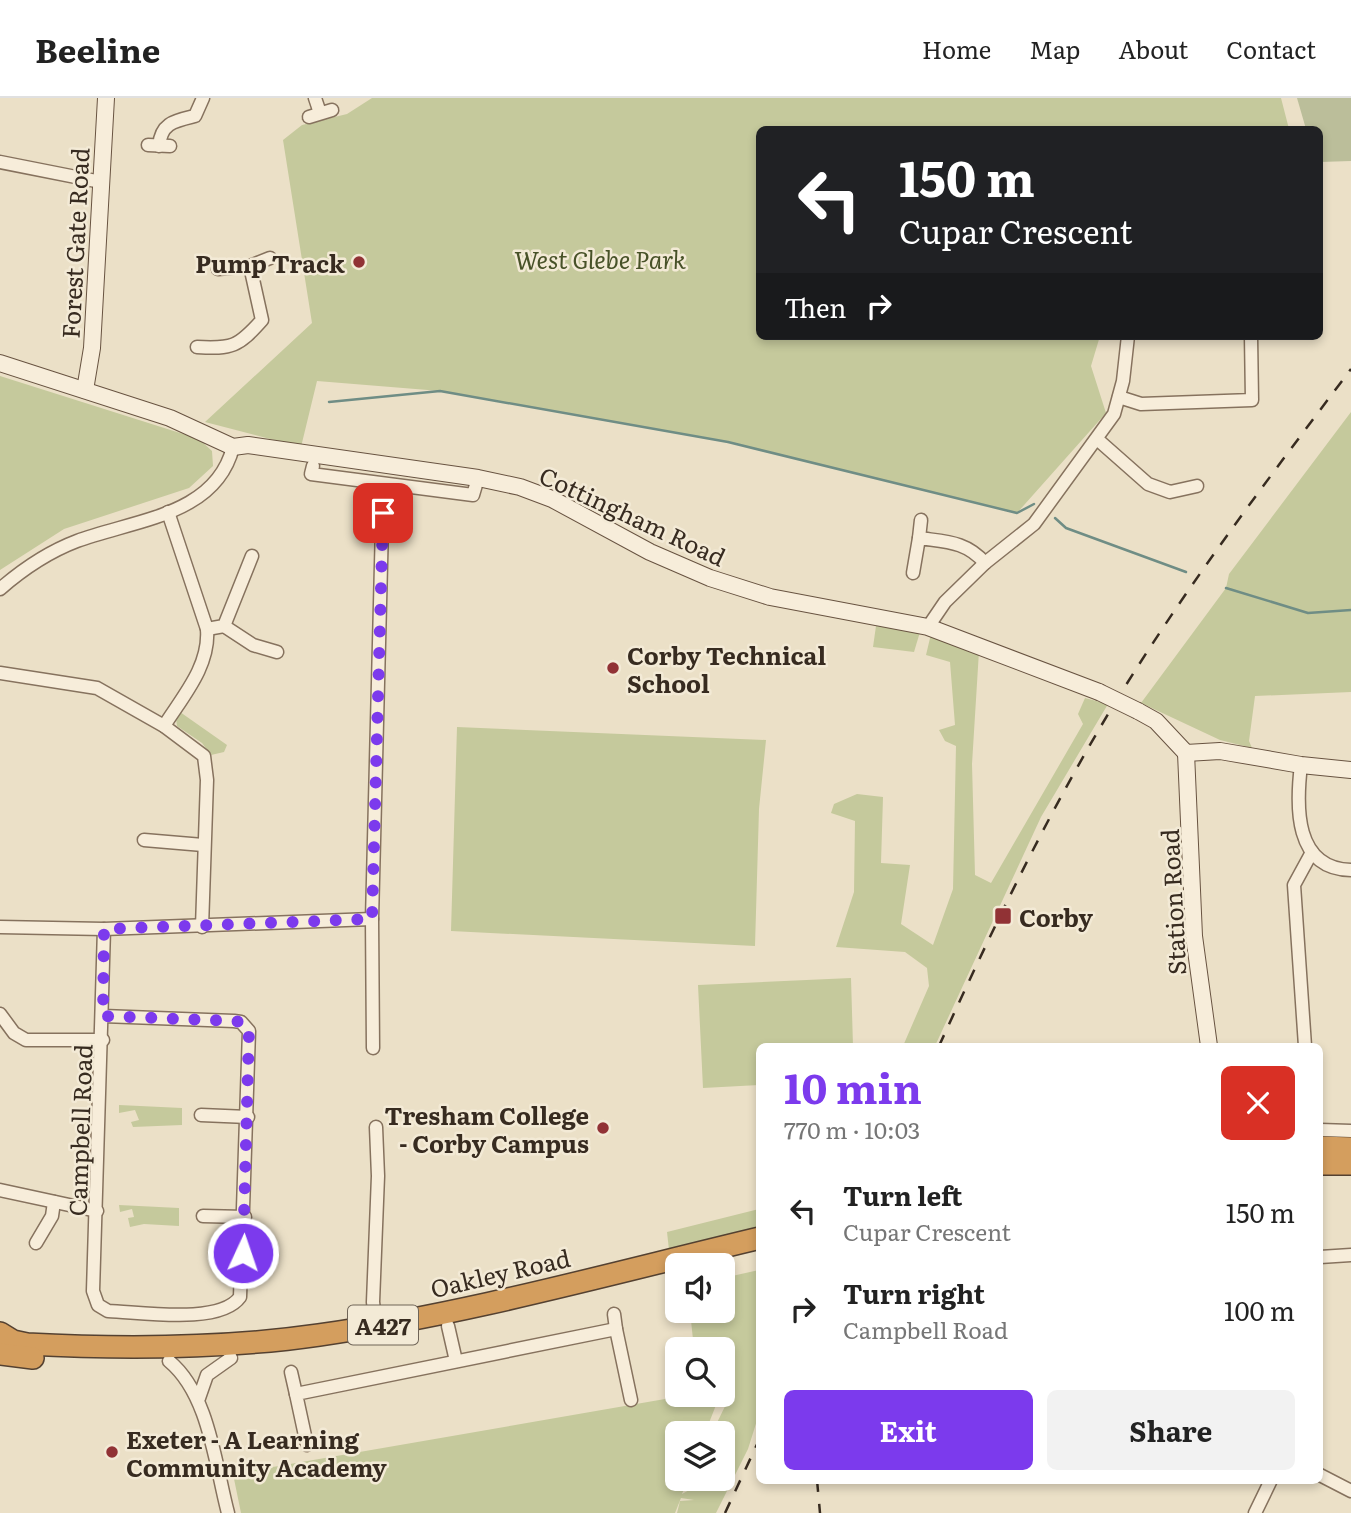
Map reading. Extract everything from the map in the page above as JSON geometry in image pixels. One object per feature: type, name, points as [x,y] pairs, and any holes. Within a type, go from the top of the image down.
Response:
[{"type":"highway","points":[[1323,1147],[1351,1148]]},
{"type":"highway","points":[[1323,1164],[1351,1164]]},
{"type":"highway","name":"Oakley Road","points":[[0,1333],[13,1342],[27,1345],[134,1348],[256,1342],[376,1326],[756,1239]]},
{"type":"highway","points":[[735,1258],[756,1253]]},
{"type":"highway","name":"Oakley Road","points":[[0,1354],[74,1361],[230,1358],[377,1340],[448,1326],[665,1274]]},
{"type":"street","name":"Forest Gate Road","points":[[85,390],[92,348],[106,98]]},
{"type":"street","points":[[159,146],[160,133],[165,126],[195,116],[202,98]]},
{"type":"street","points":[[315,98],[320,113]]},
{"type":"street","points":[[0,162],[100,182]]},
{"type":"street","points":[[218,269],[250,266],[270,258]]},
{"type":"street","points":[[197,347],[226,348],[236,344],[262,320],[250,266]]},
{"type":"street","points":[[928,627],[945,602],[985,563],[1034,524],[1097,439],[1114,414],[1127,340]]},
{"type":"street","points":[[1119,397],[1141,404],[1252,400],[1251,340]]},
{"type":"street","name":"Cottingham Road","points":[[0,363],[170,418],[233,447],[248,445],[478,478],[552,499],[659,556],[741,589],[928,627],[1099,692],[1156,721],[1186,753]]},
{"type":"street","points":[[1097,439],[1148,484],[1170,492],[1197,486]]},
{"type":"street","points":[[0,589],[51,552],[199,499],[214,487],[229,463],[233,447]]},
{"type":"street","points":[[313,466],[311,474],[383,486],[473,495],[478,478]]},
{"type":"street","points":[[373,1048],[372,919],[383,486]]},
{"type":"street","points":[[163,726],[204,662],[208,644],[207,629],[168,512]]},
{"type":"street","points":[[913,573],[921,520]]},
{"type":"street","points":[[919,538],[959,543],[973,549],[985,563]]},
{"type":"street","points":[[224,626],[252,556]]},
{"type":"street","points":[[207,629],[224,626],[252,648],[277,652]]},
{"type":"street","points":[[0,673],[97,688],[163,726],[204,756],[207,780],[202,927]]},
{"type":"street","points":[[1186,753],[1220,751],[1301,765],[1351,770]]},
{"type":"street","name":"Station Road","points":[[1186,753],[1194,936],[1209,1043]]},
{"type":"street","points":[[1301,765],[1299,824],[1311,852],[1338,869],[1351,870]]},
{"type":"street","points":[[144,840],[203,845]]},
{"type":"street","points":[[1305,1043],[1294,885],[1311,852]]},
{"type":"street","points":[[0,927],[202,927],[372,919]]},
{"type":"street","name":"Campbell Road","points":[[104,929],[103,1040],[93,1291],[98,1305],[108,1311],[209,1314],[233,1306],[240,1297],[245,1217]]},
{"type":"street","points":[[7,1015],[14,1033],[26,1040],[103,1040]]},
{"type":"street","points":[[103,1016],[241,1022],[251,1038],[245,1217],[203,1216]]},
{"type":"street","points":[[201,1115],[248,1117]]},
{"type":"street","points":[[376,1128],[373,1302],[376,1326]]},
{"type":"street","points":[[1323,1130],[1351,1131]]},
{"type":"street","points":[[0,1190],[97,1211]]},
{"type":"street","points":[[36,1243],[52,1216],[54,1202]]},
{"type":"street","points":[[1323,1257],[1351,1255]]},
{"type":"street","points":[[614,1314],[631,1400]]},
{"type":"street","name":"Oakley Road","points":[[448,1326],[456,1361]]},
{"type":"street","points":[[296,1394],[616,1329]]},
{"type":"street","points":[[199,1398],[207,1375],[230,1358]]},
{"type":"street","points":[[169,1361],[187,1377],[199,1398],[228,1513]]},
{"type":"street","points":[[291,1372],[307,1444]]},
{"type":"street","points":[[1323,1476],[1351,1490]]},
{"type":"street","points":[[1255,1513],[1269,1484]]},
{"type":"green space","name":"West Glebe Park","points":[[372,98],[1281,98],[1288,126],[756,126],[756,340],[1099,340],[1091,366],[1106,413],[1017,513],[728,442],[440,391],[317,381],[301,447],[205,422],[312,323],[283,140],[302,125],[347,114]]},
{"type":"green space","points":[[1297,98],[1351,98],[1351,161],[1323,162],[1323,126],[1305,126]]},
{"type":"green space","points":[[0,376],[199,439],[212,451],[213,466],[189,488],[64,529],[0,570]]},
{"type":"green space","points":[[1351,412],[1351,692],[1255,696],[1249,741],[1252,748],[1220,740],[1141,703],[1226,588],[1229,574]]},
{"type":"green space","points":[[876,626],[920,632],[914,652],[873,647]]},
{"type":"green space","points":[[931,634],[979,651],[972,764],[975,875],[991,883],[1083,724],[1078,714],[1085,698],[1108,704],[1041,817],[936,1043],[904,1043],[929,986],[927,968],[905,952],[836,947],[854,892],[855,821],[831,813],[834,804],[857,794],[883,797],[881,863],[910,865],[901,924],[933,945],[953,889],[956,746],[945,741],[939,730],[955,725],[950,662],[926,655]]},
{"type":"green space","points":[[180,712],[227,745],[224,752],[211,755],[202,743],[177,726],[176,718]]},
{"type":"green space","points":[[457,727],[766,740],[759,809],[755,946],[451,931]]},
{"type":"green space","points":[[851,978],[853,1043],[756,1043],[756,1085],[703,1088],[698,985]]},
{"type":"green space","points":[[119,1105],[182,1108],[182,1125],[133,1127],[131,1122],[139,1120],[135,1110],[119,1113]]},
{"type":"green space","points":[[119,1205],[179,1208],[179,1226],[144,1224],[130,1227],[128,1218],[134,1217],[132,1209],[120,1212]]},
{"type":"green space","points":[[756,1210],[756,1232],[669,1250],[667,1232]]},
{"type":"green space","points":[[756,1271],[756,1424],[748,1449],[735,1475],[735,1421],[718,1421],[725,1407],[735,1407],[735,1337],[693,1337],[691,1323],[735,1323],[735,1275]]},
{"type":"green space","points":[[665,1399],[665,1407],[715,1407],[710,1421],[665,1421],[665,1491],[683,1491],[682,1494],[687,1491],[727,1491],[716,1513],[677,1513],[680,1501],[694,1500],[681,1498],[675,1513],[241,1513],[233,1474]]},
{"type":"waterway","points":[[329,402],[440,391],[728,442],[1017,513],[1034,504]]},
{"type":"waterway","points":[[1055,518],[1066,528],[1186,572]]},
{"type":"waterway","points":[[1226,588],[1308,613],[1351,610]]},
{"type":"railway","points":[[940,1043],[1024,867],[1121,693],[1203,569],[1351,369]]},
{"type":"railway","points":[[725,1513],[756,1447]]},
{"type":"railway","points":[[817,1484],[820,1513]]},
{"type":"place","name":"Pump Track","points":[[359,262]]},
{"type":"place","name":"Corby Technical School","points":[[613,668]]},
{"type":"place","name":"Corby","points":[[1003,916]]},
{"type":"place","name":"Tresham College - Corby Campus","points":[[603,1128]]},
{"type":"place","name":"Exeter - A Learning Community Academy","points":[[112,1452]]},
{"type":"route","points":[[243,1253],[251,1038],[249,1031],[241,1022],[234,1021],[103,1016],[104,929],[372,919],[383,513]]}]
